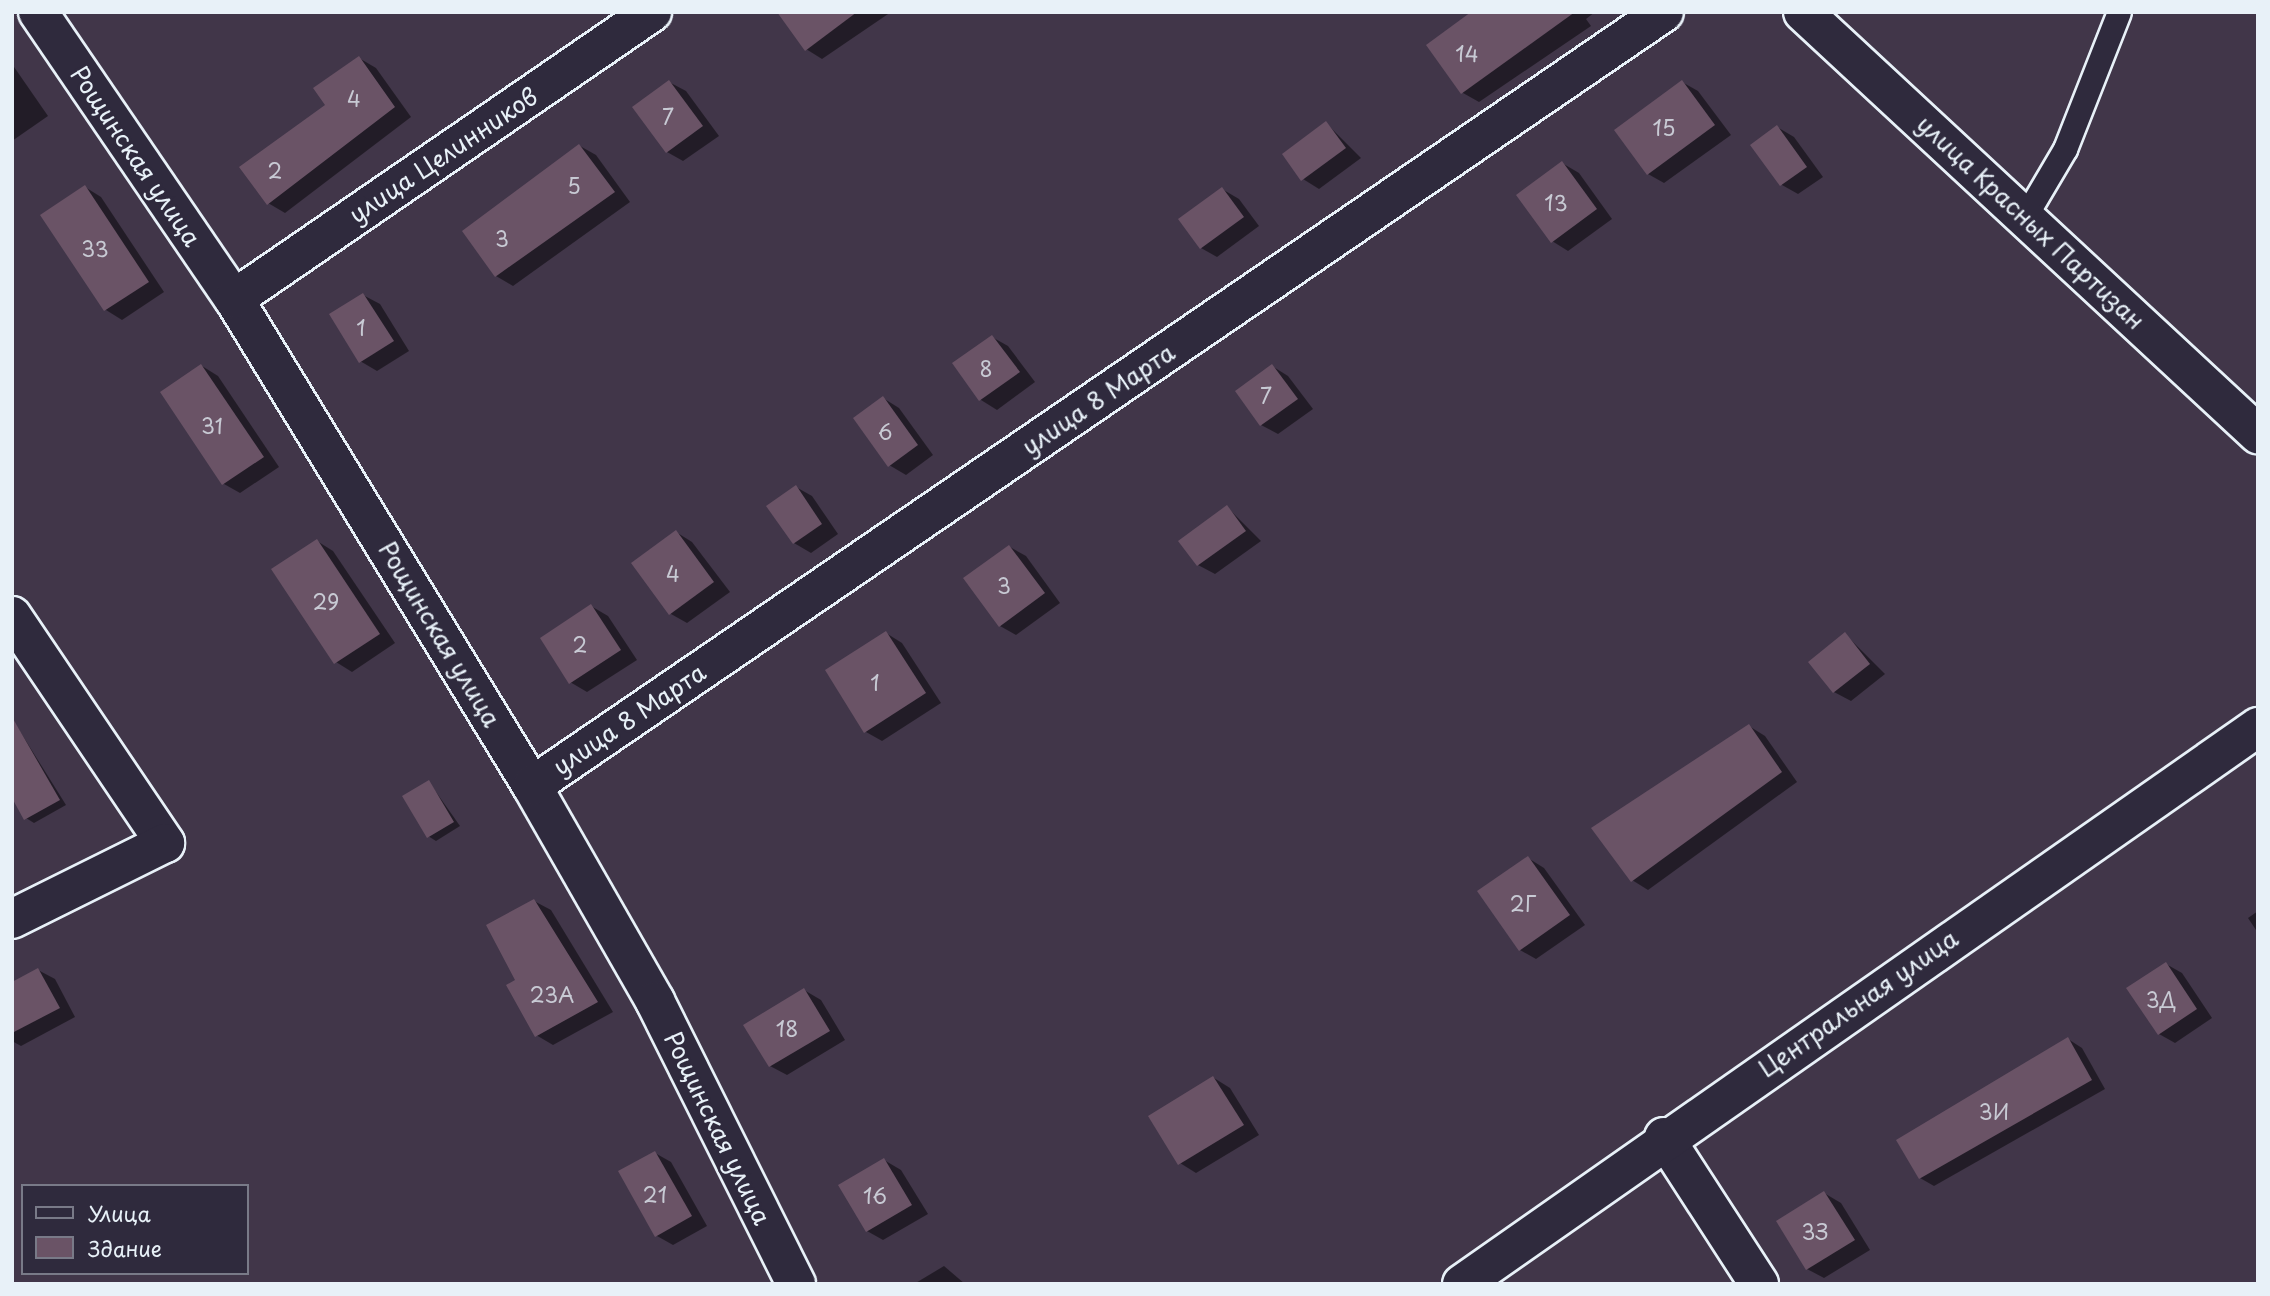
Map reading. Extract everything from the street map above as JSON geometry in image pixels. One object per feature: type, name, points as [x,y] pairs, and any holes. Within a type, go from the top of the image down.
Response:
[{"type":"street","name":"Рощинская улица","points":[[38,12],[234,299],[532,786],[655,1001],[796,1284]]},
{"type":"street","name":"улица Целинников","points":[[234,299],[652,12]]},
{"type":"street","name":"улица 8 Марта","points":[[532,786],[1664,12]]},
{"type":"street","name":"улица Красных Партизан","points":[[1802,12],[2026,215],[2258,434]]},
{"type":"street","points":[[12,616],[165,843],[12,919]]},
{"type":"street","name":"Центральная улица","points":[[1462,1284],[1664,1137],[2258,727]]},
{"type":"street","points":[[1664,1137],[1759,1284]]},
{"type":"lane","points":[[2026,215],[2065,149],[2119,12]]},
{"type":"building","points":[[777,12],[857,12],[805,51]]},
{"type":"building","points":[[1471,12],[1575,12],[1461,94],[1426,45]]},
{"type":"building","points":[[359,56],[395,107],[267,205],[239,167],[325,105],[313,88]]},
{"type":"building","points":[[669,80],[703,126],[666,153],[632,107]]},
{"type":"building","points":[[1682,80],[1715,125],[1647,175],[1614,130]]},
{"type":"building","points":[[1326,121],[1346,148],[1301,181],[1282,154]]},
{"type":"building","points":[[1777,125],[1807,167],[1780,186],[1750,145]]},
{"type":"building","points":[[579,144],[615,192],[495,277],[462,231]]},
{"type":"building","points":[[1562,161],[1597,209],[1551,243],[1516,195]]},
{"type":"building","points":[[85,185],[149,282],[104,311],[40,215]]},
{"type":"building","points":[[1222,187],[1244,217],[1200,249],[1178,219]]},
{"type":"building","points":[[363,293],[394,341],[359,363],[329,314]]},
{"type":"building","points":[[992,335],[1020,372],[979,401],[952,363]]},
{"type":"building","points":[[201,364],[264,457],[222,485],[160,392]]},
{"type":"building","points":[[1272,364],[1298,399],[1260,426],[1235,391]]},
{"type":"building","points":[[883,396],[918,445],[888,467],[853,418]]},
{"type":"building","points":[[796,485],[822,524],[793,544],[766,506]]},
{"type":"building","points":[[1227,505],[1246,531],[1197,566],[1178,541]]},
{"type":"building","points":[[676,530],[714,582],[669,615],[631,563]]},
{"type":"building","points":[[317,539],[380,634],[334,664],[271,569]]},
{"type":"building","points":[[1009,545],[1045,593],[999,627],[963,578]]},
{"type":"building","points":[[591,604],[621,650],[569,684],[540,638]]},
{"type":"building","points":[[886,631],[926,693],[864,733],[825,670]]},
{"type":"building","points":[[1845,632],[1870,664],[1833,693],[1808,662]]},
{"type":"building","points":[[12,717],[60,800],[24,820],[12,798]]},
{"type":"building","points":[[1749,724],[1782,772],[1631,882],[1591,828]]},
{"type":"building","points":[[429,780],[454,822],[427,838],[402,796]]},
{"type":"building","points":[[1528,856],[1570,915],[1519,951],[1477,891]]},
{"type":"building","points":[[534,899],[598,1002],[535,1037],[506,985],[515,980],[486,925]]},
{"type":"building","points":[[2166,962],[2197,1009],[2158,1035],[2126,988]]},
{"type":"building","points":[[38,968],[60,1008],[12,1033],[12,982]]},
{"type":"building","points":[[804,988],[830,1031],[769,1067],[743,1025]]},
{"type":"building","points":[[2068,1037],[2092,1080],[1919,1179],[1896,1140]]},
{"type":"building","points":[[1213,1076],[1244,1125],[1178,1165],[1148,1116]]},
{"type":"building","points":[[655,1151],[692,1216],[655,1237],[618,1171]]},
{"type":"building","points":[[884,1158],[912,1205],[866,1232],[838,1185]]},
{"type":"building","points":[[1824,1191],[1855,1240],[1806,1270],[1776,1221]]}]
